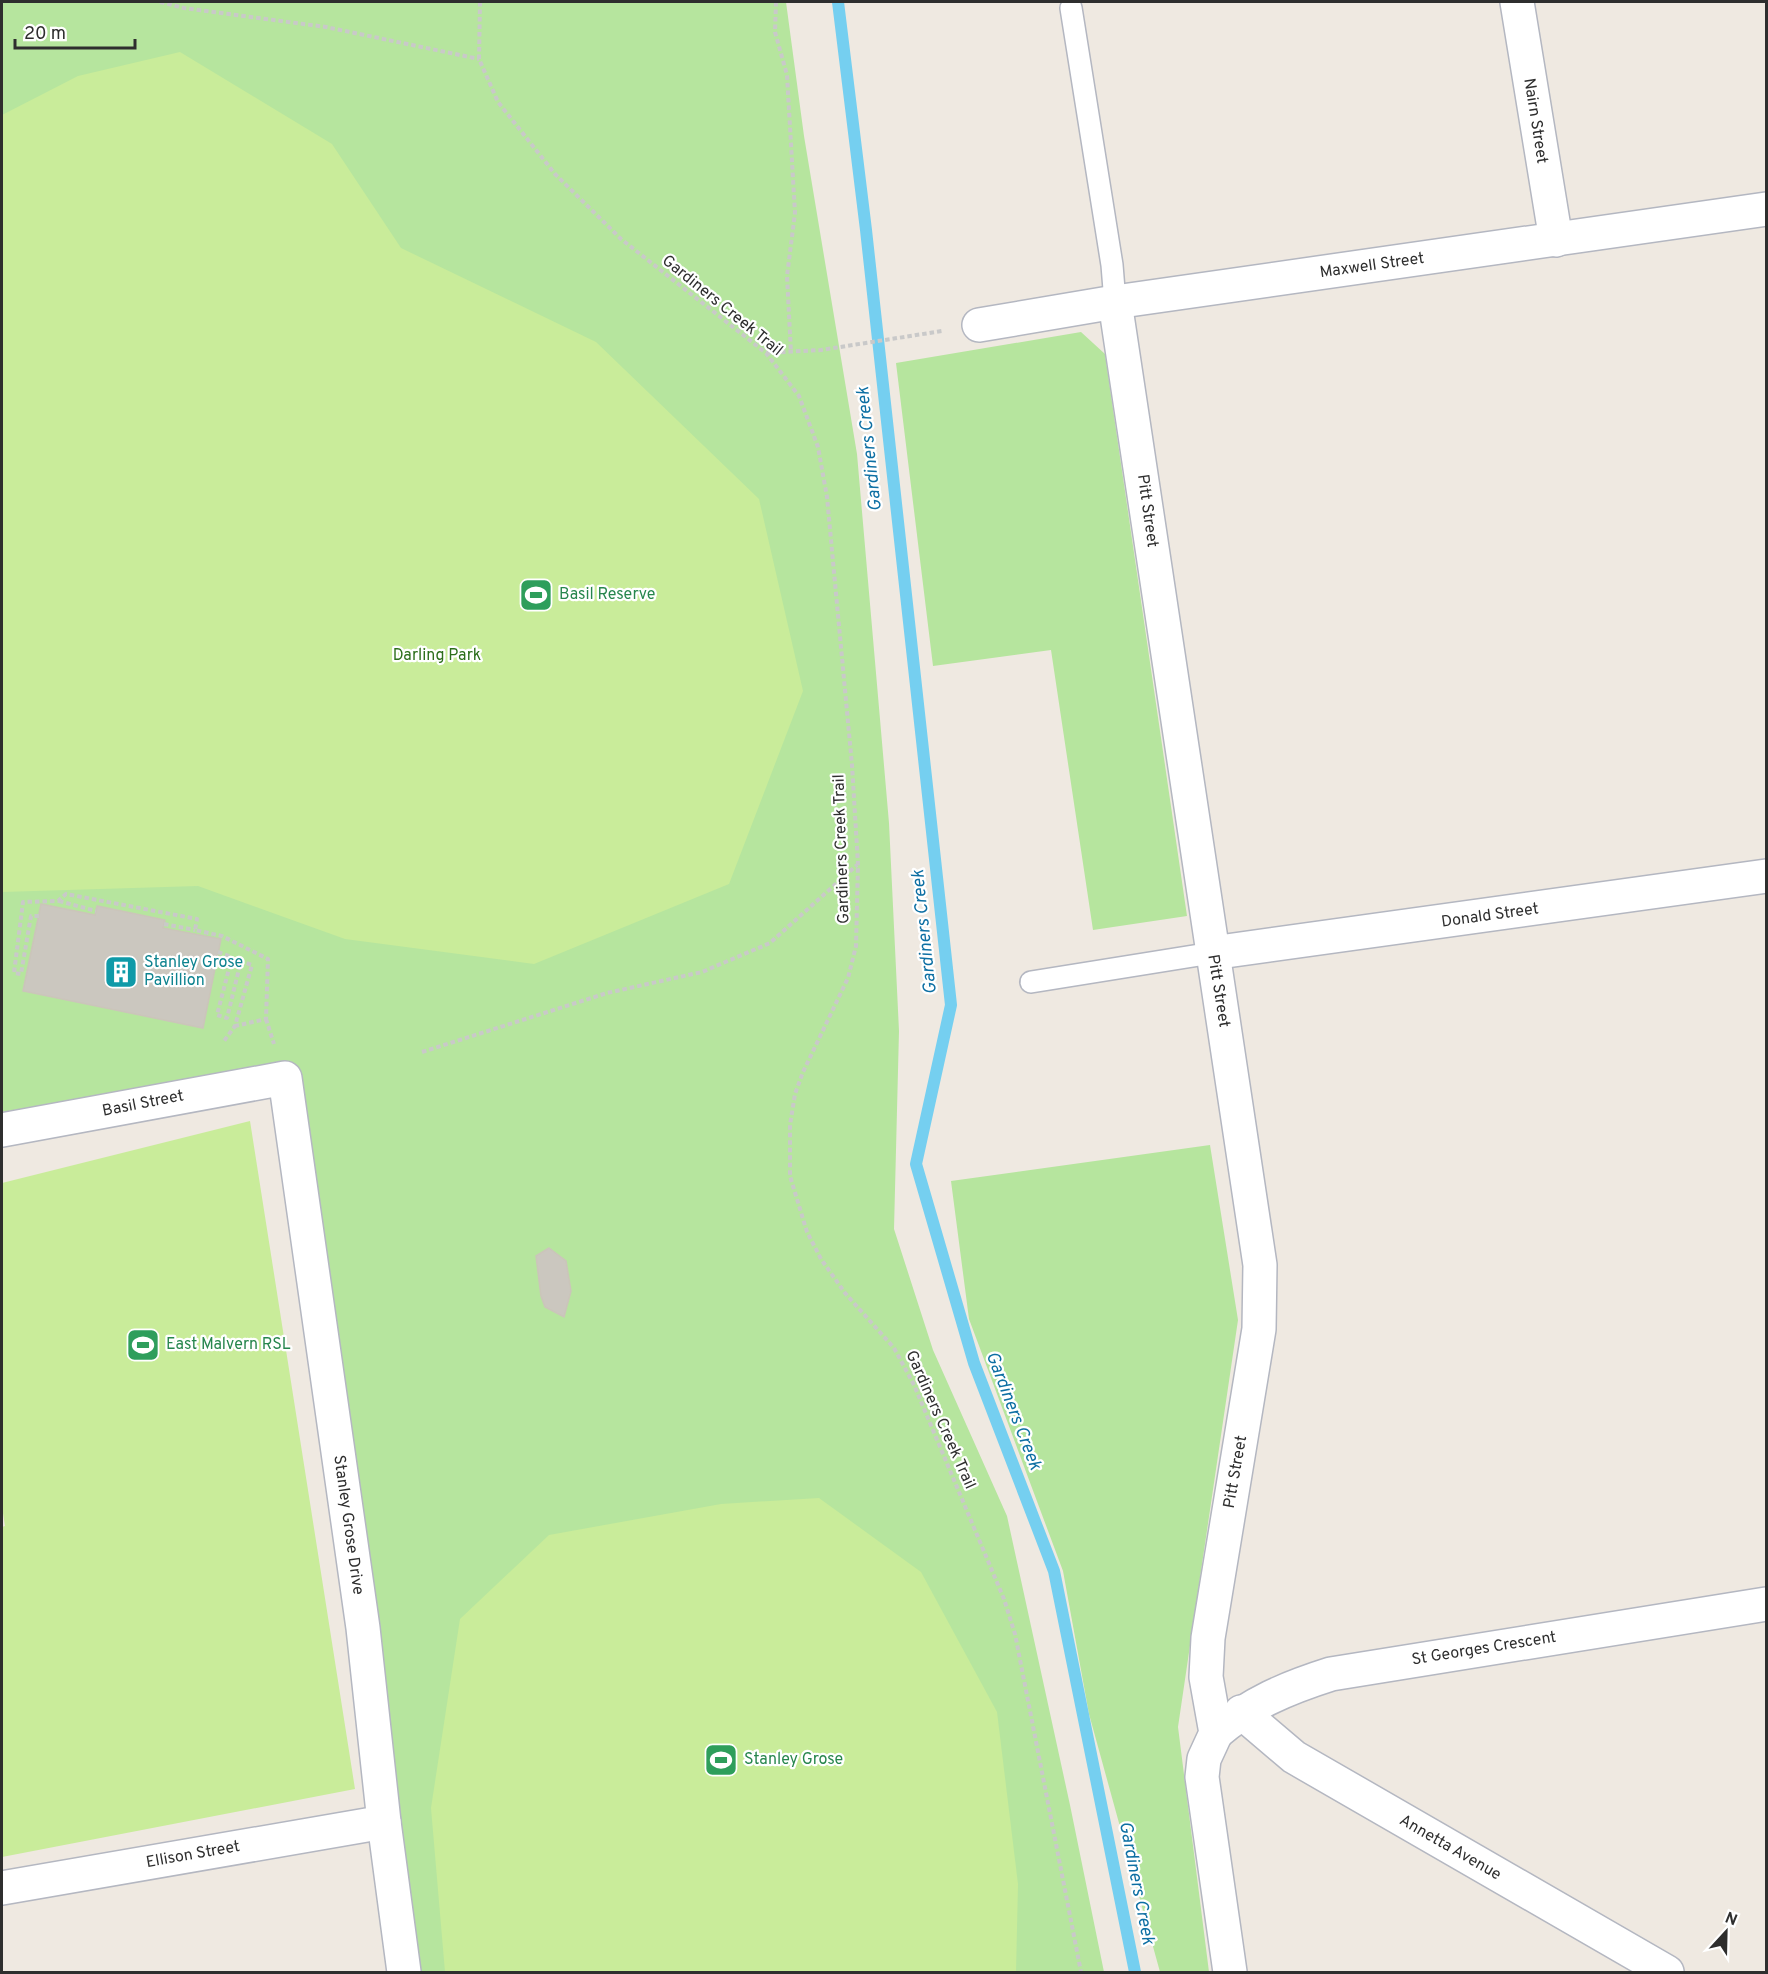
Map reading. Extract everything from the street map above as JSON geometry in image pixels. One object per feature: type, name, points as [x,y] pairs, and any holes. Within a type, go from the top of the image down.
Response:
[{"type":"street","name":"Nairn Street","points":[[1516,2],[1556,240]]},
{"type":"street","name":"Maxwell Street","points":[[979,325],[1115,302],[1767,209]]},
{"type":"street","name":"Pitt Street","points":[[1115,302],[1255,1227],[1262,1294],[1248,1405],[1208,1638],[1206,1677],[1216,1733]]},
{"type":"street","name":"Donald Street","points":[[1212,953],[1767,876]]},
{"type":"street","name":"Basil Street","points":[[2,1131],[285,1078]]},
{"type":"street","name":"Stanley Grose Drive","points":[[285,1078],[363,1628],[384,1822],[404,1972]]},
{"type":"street","name":"St Georges Crescent","points":[[1216,1733],[1241,1712],[1281,1692],[1331,1674],[1767,1604]]},
{"type":"street","name":"Annetta Avenue","points":[[1241,1712],[1294,1757],[1667,1972]]},
{"type":"street","points":[[1216,1733],[1204,1760],[1202,1777],[1230,1972]]},
{"type":"street","name":"Ellison Street","points":[[2,1888],[384,1822]]},
{"type":"lane","name":"Pitt Street","points":[[1071,8],[1112,265],[1115,302]]},
{"type":"lane","points":[[1031,982],[1212,953]]},
{"type":"path","points":[[160,2],[184,8],[326,27],[479,59]]},
{"type":"path","name":"Gardiners Creek Trail","points":[[480,2],[479,59],[498,102],[555,174],[621,239],[766,353],[799,396],[818,447],[826,497],[852,765],[858,864],[856,946],[848,978],[802,1072],[795,1094],[789,1134],[790,1176],[803,1224],[822,1259],[845,1293],[894,1348],[914,1385],[1004,1599],[1015,1634],[1081,1972]]},
{"type":"path","points":[[776,2],[775,32],[787,75],[795,213],[787,276],[791,352]]},
{"type":"path","points":[[766,353],[821,350],[943,331]]},
{"type":"path","points":[[422,1052],[607,993],[702,972],[770,943],[858,864]]},
{"type":"path","points":[[58,901],[66,894],[198,919],[195,930]]},
{"type":"path","points":[[39,916],[32,916],[21,974],[14,973],[23,902],[58,901],[96,911]]},
{"type":"path","points":[[164,924],[222,936],[268,959],[266,1019],[235,1026]]},
{"type":"path","points":[[218,952],[232,957],[217,1015],[227,1018],[241,961],[252,965],[235,1026],[224,1041]]},
{"type":"green space","name":"Darling Park","points":[[2,2],[786,2],[804,136],[857,454],[889,823],[899,1031],[894,1229],[933,1350],[1007,1516],[1104,1972],[392,1972],[278,1066],[2,1112]]},
{"type":"green space","points":[[180,52],[332,144],[401,248],[596,342],[759,499],[803,691],[729,884],[534,964],[345,939],[198,886],[2,892],[2,115],[78,76]]},
{"type":"green space","points":[[1081,332],[1105,354],[1187,916],[1093,930],[1051,650],[933,666],[896,363]]},
{"type":"green space","name":"East Malvern RSL","points":[[250,1121],[355,1789],[2,1857],[2,1527],[5,1526],[2,1507],[2,1183]]},
{"type":"green space","points":[[1210,1145],[1238,1320],[1178,1727],[1209,1972],[1160,1972],[1089,1714],[1063,1571],[969,1319],[951,1181]]},
{"type":"green space","name":"Stanley Grose","points":[[819,1498],[921,1572],[997,1712],[1018,1884],[1016,1972],[445,1972],[431,1808],[460,1619],[549,1535],[721,1504]]},
{"type":"building","name":"Stanley Grose Pavillion","points":[[41,904],[95,915],[97,906],[165,920],[163,928],[221,939],[203,1028],[23,991]]},
{"type":"building","points":[[549,1248],[566,1261],[571,1291],[564,1317],[545,1307],[541,1296],[536,1256]]},
{"type":"waterway","name":"Gardiners Creek","points":[[838,2],[866,230],[951,1005],[916,1164],[974,1363],[1054,1571],[1135,1972]]},
{"type":"place","name":"Basil Reserve","points":[[536,595]]},
{"type":"place","name":"Stanley Grose Pavillion","points":[[121,972]]},
{"type":"place","name":"East Malvern RSL","points":[[143,1345]]},
{"type":"place","name":"Stanley Grose","points":[[721,1760]]}]
